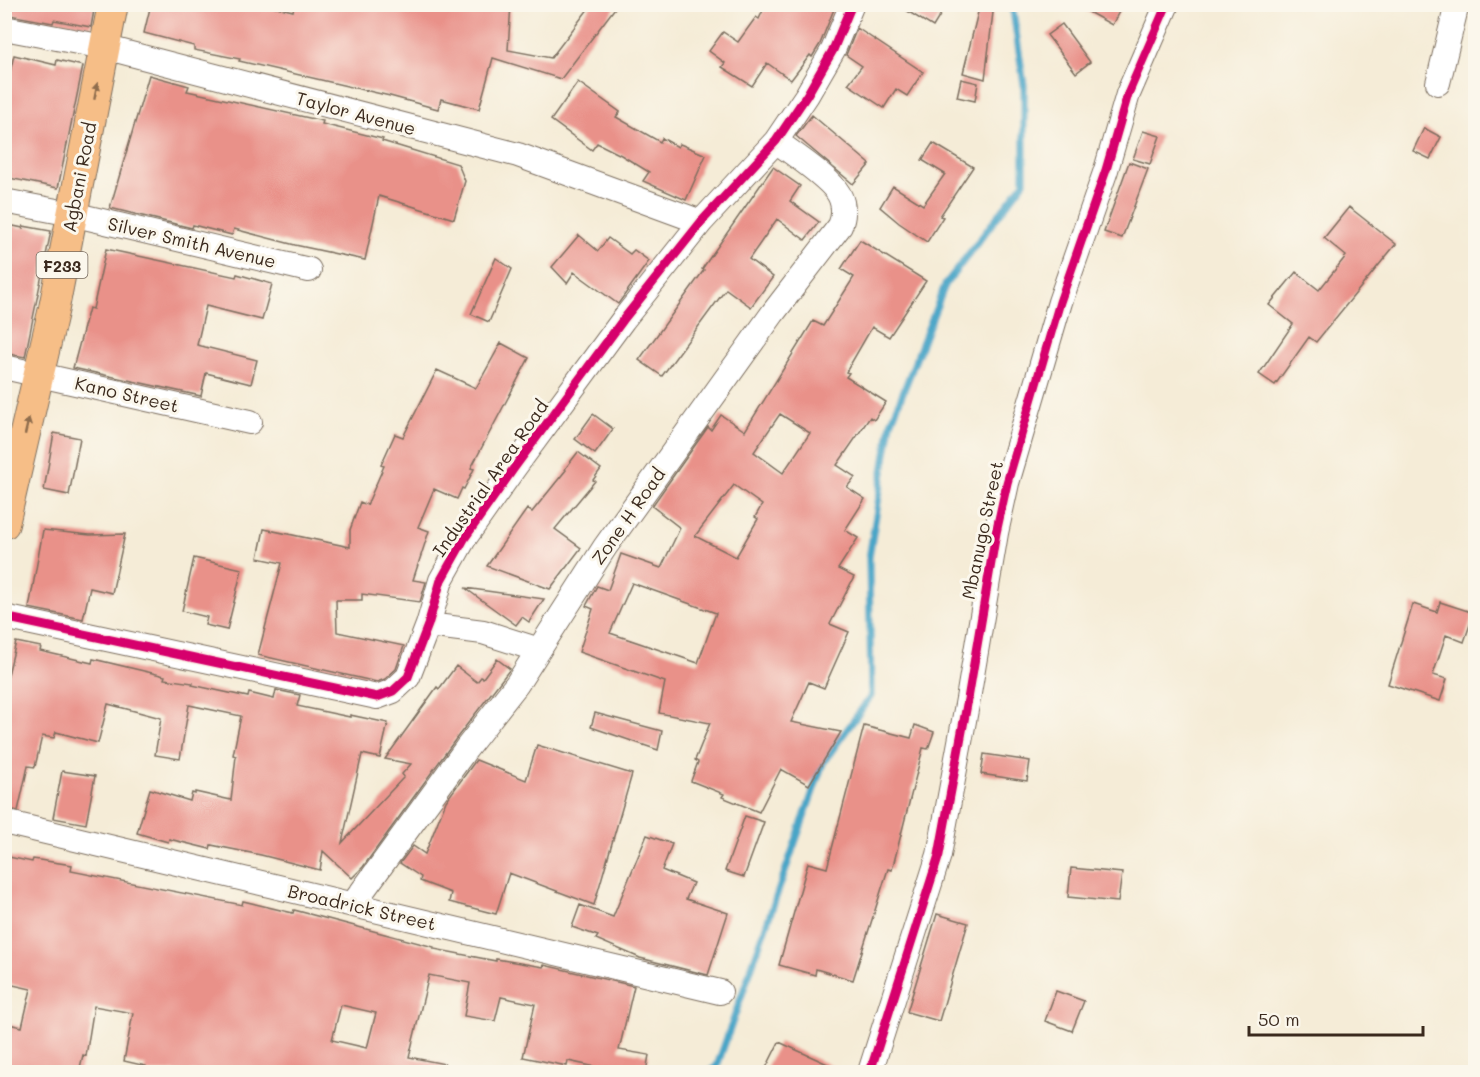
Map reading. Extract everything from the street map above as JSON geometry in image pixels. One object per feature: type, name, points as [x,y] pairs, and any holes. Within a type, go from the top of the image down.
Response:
[{"type":"main road","name":"Agbani Road","points":[[4,524],[39,374],[113,4]]},
{"type":"street","name":"Industrial Area Road","points":[[4,617],[377,697],[393,691],[408,677],[428,625],[441,580],[464,538],[623,320],[701,222],[776,141],[807,95],[833,50],[852,4]]},
{"type":"street","name":"Mbanugo Street","points":[[870,1072],[939,855],[968,699],[993,544],[1007,483],[1060,302],[1106,170],[1128,94],[1167,4]]},
{"type":"street","points":[[1438,83],[1457,4]]},
{"type":"street","name":"Taylor Avenue","points":[[4,28],[104,47],[518,155],[701,222]]},
{"type":"street","name":"Zone H Road","points":[[353,903],[466,749],[517,684],[605,547],[844,217],[837,190],[776,141]]},
{"type":"street","name":"Silver Smith Avenue","points":[[4,201],[72,214],[309,270]]},
{"type":"street","name":"Kano Street","points":[[4,367],[250,422]]},
{"type":"street","points":[[428,625],[483,632],[539,650]]},
{"type":"street","name":"Broadrick Street","points":[[4,822],[293,891],[353,903],[720,992]]},
{"type":"building","points":[[4,4],[95,4],[91,27],[4,14]]},
{"type":"building","points":[[151,4],[264,4],[293,11],[295,4],[333,4],[366,9],[367,4],[511,4],[508,50],[551,58],[592,4],[618,4],[561,79],[493,58],[479,109],[441,99],[438,109],[239,61],[240,59],[194,50],[194,46],[144,33]]},
{"type":"building","points":[[766,4],[836,4],[820,44],[812,57],[810,55],[791,80],[767,63],[752,86],[722,67],[725,63],[709,51],[723,32],[738,42],[756,17],[759,19]]},
{"type":"building","points":[[896,4],[947,4],[933,27]]},
{"type":"building","points":[[980,4],[994,4],[985,79],[963,73]]},
{"type":"building","points":[[1074,4],[1123,4],[1112,25]]},
{"type":"building","points":[[1062,24],[1090,62],[1076,73],[1047,35]]},
{"type":"building","points":[[857,28],[923,72],[907,96],[896,89],[884,108],[848,84],[862,66],[846,55]]},
{"type":"building","points":[[14,55],[56,65],[57,60],[83,66],[58,188],[4,177],[4,98]]},
{"type":"building","points":[[149,75],[189,86],[187,91],[323,121],[322,124],[383,139],[382,141],[458,164],[465,181],[454,219],[379,196],[365,260],[234,229],[232,235],[193,225],[192,228],[110,208]]},
{"type":"building","points":[[961,79],[978,83],[975,101],[957,97]]},
{"type":"building","points":[[578,82],[620,112],[616,117],[660,142],[662,138],[678,147],[680,144],[706,155],[686,200],[643,181],[649,172],[621,155],[597,143],[592,150],[551,120]]},
{"type":"building","points":[[812,115],[870,164],[853,184],[796,136]]},
{"type":"building","points":[[1424,128],[1441,137],[1430,159],[1413,151]]},
{"type":"building","points":[[1143,131],[1160,136],[1150,164],[1133,159]]},
{"type":"building","points":[[933,143],[973,167],[940,216],[943,217],[927,242],[880,207],[893,186],[923,205],[945,174],[922,160]]},
{"type":"building","points":[[1129,162],[1148,169],[1122,238],[1104,232]]},
{"type":"building","points":[[773,167],[800,186],[790,201],[819,222],[805,240],[777,219],[749,259],[773,277],[751,307],[726,289],[662,376],[639,360],[704,270],[702,269]]},
{"type":"building","points":[[1349,207],[1396,244],[1316,342],[1309,337],[1275,385],[1259,374],[1293,324],[1269,305],[1296,272],[1319,290],[1346,256],[1324,238]]},
{"type":"building","points":[[4,224],[51,231],[25,357],[4,353]]},
{"type":"building","points":[[579,235],[598,251],[608,238],[630,254],[634,250],[649,261],[618,304],[574,272],[567,283],[552,267]]},
{"type":"building","points":[[860,240],[926,281],[889,337],[872,327],[846,372],[849,373],[846,377],[886,402],[874,420],[870,417],[837,465],[855,477],[847,487],[865,499],[845,530],[858,538],[838,569],[854,577],[830,624],[849,632],[824,688],[809,682],[791,722],[841,732],[809,785],[781,769],[759,812],[722,797],[724,794],[691,781],[698,762],[695,760],[710,723],[659,713],[665,682],[579,652],[593,609],[586,606],[597,586],[608,590],[621,554],[661,568],[680,528],[652,506],[708,427],[711,430],[721,415],[745,431],[813,321],[823,326],[854,277],[841,269]],"holes":[[[780,414],[810,433],[783,473],[754,452]],[[734,485],[762,505],[755,517],[758,519],[736,557],[695,536]],[[632,583],[716,613],[698,663],[610,633]]]},
{"type":"building","points":[[106,249],[236,277],[237,274],[272,284],[262,320],[206,306],[197,345],[257,360],[251,384],[206,373],[201,396],[73,368],[89,308],[93,309]]},
{"type":"building","points":[[496,258],[512,269],[489,322],[471,314]]},
{"type":"building","points":[[501,343],[529,358],[457,499],[434,489],[418,527],[429,531],[413,580],[426,582],[420,602],[362,594],[362,600],[336,600],[337,632],[404,646],[396,669],[385,679],[377,682],[258,655],[282,563],[258,558],[264,529],[350,547],[350,530],[360,502],[367,505],[395,434],[403,437],[437,370],[476,388]]},
{"type":"building","points":[[593,414],[613,429],[595,454],[575,439]]},
{"type":"building","points":[[54,433],[80,438],[69,495],[44,490]]},
{"type":"building","points":[[578,452],[601,469],[593,480],[595,481],[555,529],[581,548],[550,589],[487,566],[527,509],[532,512]]},
{"type":"building","points":[[43,530],[90,535],[125,534],[112,593],[90,588],[83,619],[29,608]]},
{"type":"building","points":[[194,558],[242,569],[227,630],[205,625],[207,617],[182,611]]},
{"type":"building","points":[[465,588],[544,599],[529,622],[522,617],[516,625]]},
{"type":"building","points":[[1440,602],[1474,613],[1464,642],[1446,635],[1433,675],[1447,679],[1440,701],[1388,684],[1413,604],[1437,612]]},
{"type":"building","points":[[16,642],[41,647],[40,651],[92,663],[93,659],[165,676],[164,679],[193,683],[192,685],[248,697],[249,693],[274,699],[276,690],[300,695],[297,706],[388,723],[380,758],[362,754],[342,843],[404,777],[402,774],[411,764],[385,759],[437,687],[439,689],[456,666],[477,682],[481,677],[483,678],[497,659],[510,669],[455,740],[363,867],[352,878],[323,851],[320,870],[261,855],[211,845],[210,849],[169,839],[168,842],[137,833],[150,789],[190,801],[192,793],[195,794],[195,792],[231,800],[236,756],[233,755],[241,716],[189,705],[180,759],[155,755],[161,718],[108,704],[98,743],[56,732],[54,738],[42,736],[35,767],[28,766],[18,811],[4,808],[4,691]]},
{"type":"building","points":[[595,713],[662,731],[658,750],[591,727]]},
{"type":"building","points":[[915,725],[934,732],[928,749],[923,748],[892,870],[888,869],[853,980],[816,969],[815,975],[779,965],[808,863],[827,868],[864,726],[911,738]]},
{"type":"building","points":[[537,745],[632,774],[594,905],[509,873],[496,914],[449,902],[451,893],[420,881],[421,877],[400,863],[413,846],[425,854],[446,801],[476,760],[526,780]]},
{"type":"building","points":[[984,754],[1030,761],[1027,781],[981,774]]},
{"type":"building","points":[[62,771],[95,776],[86,824],[53,818]]},
{"type":"building","points":[[745,816],[764,822],[744,877],[725,871]]},
{"type":"building","points":[[647,835],[672,844],[662,870],[693,883],[686,899],[728,913],[708,975],[640,958],[596,939],[598,936],[572,927],[580,905],[613,917]]},
{"type":"building","points":[[4,856],[32,862],[33,859],[72,865],[71,871],[242,905],[243,901],[293,913],[294,910],[434,947],[434,949],[496,961],[496,959],[543,967],[544,965],[634,986],[619,1050],[649,1055],[646,1072],[615,1067],[614,1071],[568,1061],[567,1066],[523,1057],[535,1004],[501,997],[495,1021],[464,1016],[470,983],[429,975],[409,1057],[445,1064],[444,1072],[144,1072],[146,1066],[124,1061],[133,1013],[94,1006],[86,1056],[83,1055],[79,1072],[4,1072],[4,1023],[22,1027],[31,989],[4,983]],"holes":[[[341,1005],[376,1013],[367,1048],[332,1040]]]},
{"type":"building","points":[[1071,868],[1122,873],[1118,902],[1068,897]]},
{"type":"building","points":[[937,914],[968,923],[939,1021],[907,1012]]},
{"type":"building","points":[[1056,991],[1084,1001],[1072,1031],[1045,1021]]},
{"type":"building","points":[[779,1042],[845,1072],[764,1072]]},
{"type":"waterway","points":[[709,1072],[717,1066],[823,763],[871,696],[869,558],[891,423],[945,285],[1024,182],[1024,85],[1012,4]]},
{"type":"cycle path","points":[[4,617],[377,697],[393,691],[408,677],[428,625],[441,580],[464,539],[623,320],[701,222],[776,141],[807,95],[833,50],[852,4]]},
{"type":"cycle path","points":[[870,1072],[939,855],[996,533],[1007,483],[1060,302],[1106,170],[1128,94],[1167,4]]}]
